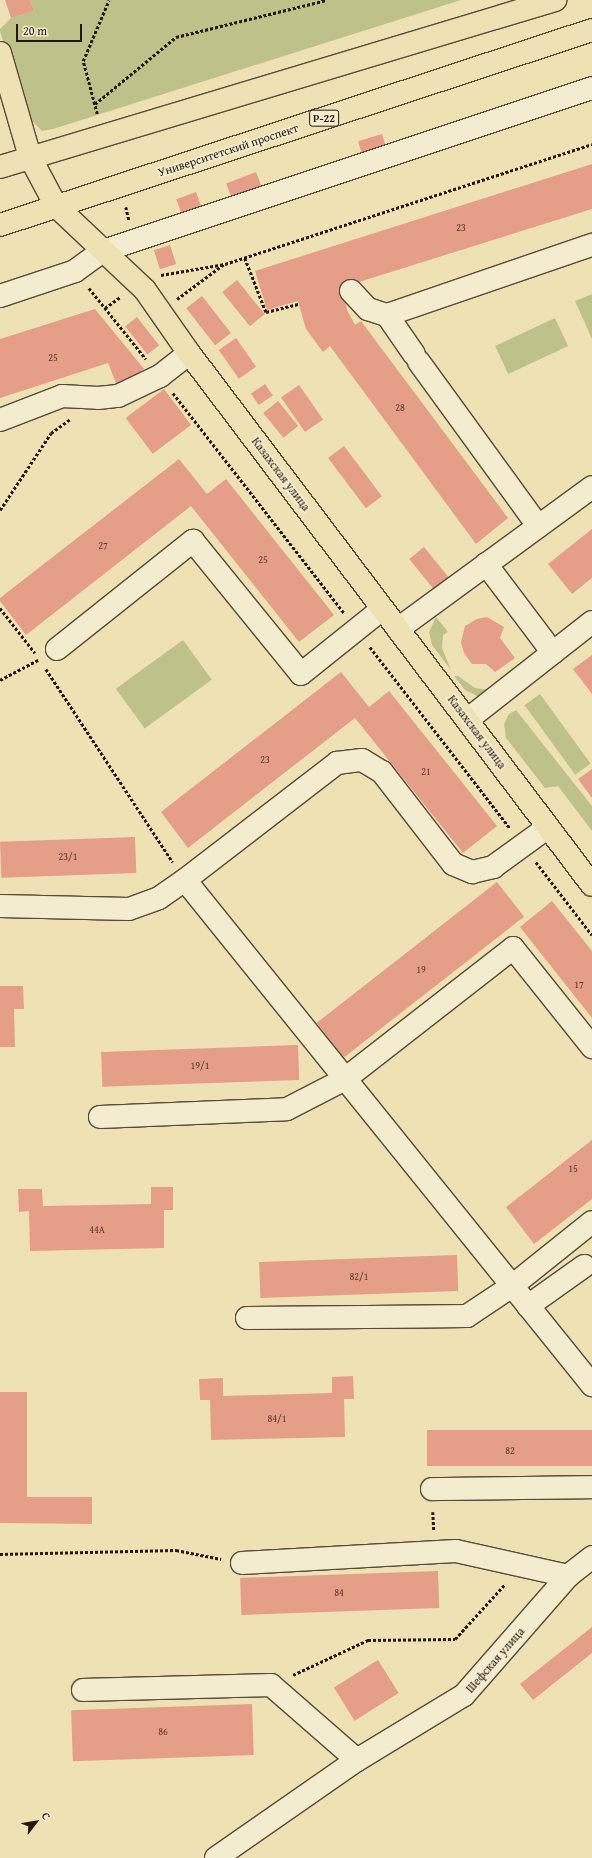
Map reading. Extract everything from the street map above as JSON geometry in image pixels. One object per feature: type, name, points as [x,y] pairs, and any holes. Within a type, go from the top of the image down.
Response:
[{"type":"main road","points":[[0,167],[555,0]]},
{"type":"main road","name":"Университетский проспект","points":[[0,225],[592,30]]},
{"type":"main road","name":"Казахская улица","points":[[0,53],[30,157],[56,206],[102,252],[145,290],[189,353],[592,885]]},
{"type":"street","points":[[0,296],[75,271],[102,252],[592,88]]},
{"type":"street","points":[[351,291],[368,309],[387,315],[592,245]]},
{"type":"street","points":[[387,315],[416,358],[538,526]]},
{"type":"street","points":[[0,420],[62,396],[98,398],[118,396],[160,376],[189,353]]},
{"type":"street","points":[[398,629],[592,486]]},
{"type":"street","points":[[48,654],[192,541],[301,674],[382,609]]},
{"type":"street","points":[[486,564],[553,653]]},
{"type":"street","points":[[467,720],[592,622]]},
{"type":"street","points":[[0,906],[128,909],[159,898],[185,880],[337,762],[362,760],[382,772],[453,864],[472,872],[493,867],[548,827]]},
{"type":"street","points":[[185,880],[528,1306],[591,1381]]},
{"type":"street","points":[[100,1116],[287,1109],[345,1079],[513,948],[592,1047]]},
{"type":"street","points":[[247,1318],[467,1316],[512,1286],[592,1222]]},
{"type":"street","points":[[528,1306],[584,1266]]},
{"type":"street","points":[[432,1489],[592,1487]]},
{"type":"street","points":[[242,1563],[456,1551],[568,1576]]},
{"type":"street","name":"Шефская улица","points":[[216,1858],[350,1766],[464,1695],[568,1576],[592,1557]]},
{"type":"street","points":[[83,1690],[270,1686],[350,1766]]},
{"type":"path","points":[[98,118],[83,61],[109,0]]},
{"type":"path","points":[[94,104],[176,37],[327,0]]},
{"type":"path","points":[[171,303],[225,264],[592,144]]},
{"type":"path","points":[[245,258],[266,312],[299,304]]},
{"type":"path","points":[[75,271],[160,376],[357,629],[592,935]]},
{"type":"path","points":[[0,510],[51,433],[98,398]]},
{"type":"path","points":[[0,608],[48,654],[185,880]]},
{"type":"path","points":[[0,680],[48,654]]},
{"type":"path","points":[[432,1489],[434,1552]]},
{"type":"path","points":[[0,1554],[176,1550],[242,1563]]},
{"type":"path","points":[[270,1686],[368,1640],[455,1639],[522,1566]]},
{"type":"green space","points":[[30,0],[461,0],[53,129],[42,131],[25,114],[0,31],[0,29],[11,18],[34,11]]},
{"type":"green space","points":[[592,294],[592,339],[575,301]]},
{"type":"green space","points":[[555,318],[568,346],[508,374],[495,346]]},
{"type":"green space","points":[[436,617],[448,632],[443,635],[442,648],[451,670],[432,645],[429,632]]},
{"type":"green space","points":[[183,640],[212,680],[145,728],[116,689]]},
{"type":"green space","points":[[454,676],[458,676],[475,688],[490,690],[481,698],[465,690]]},
{"type":"green space","points":[[540,694],[591,764],[575,775],[525,705]]},
{"type":"green space","points":[[516,710],[592,806],[592,831],[558,786],[545,788],[506,738],[504,724],[509,714]]},
{"type":"building","points":[[5,0],[30,0],[34,11],[11,18]]},
{"type":"building","points":[[382,134],[387,150],[363,158],[358,141]]},
{"type":"building","points":[[592,164],[592,209],[343,287],[347,310],[355,325],[361,321],[508,518],[476,544],[330,346],[323,352],[306,329],[298,301],[267,310],[255,271]]},
{"type":"building","points":[[256,172],[263,190],[233,201],[226,183]]},
{"type":"building","points":[[196,192],[203,211],[183,218],[176,199]]},
{"type":"building","points":[[170,245],[176,264],[160,269],[154,250]]},
{"type":"building","points":[[237,280],[265,314],[250,326],[222,292]]},
{"type":"building","points":[[202,296],[231,333],[215,345],[186,308]]},
{"type":"building","points":[[95,309],[144,369],[118,388],[108,363],[0,398],[0,339]]},
{"type":"building","points":[[137,317],[159,345],[147,355],[125,326]]},
{"type":"building","points":[[236,338],[256,367],[239,379],[219,350]]},
{"type":"building","points":[[265,384],[273,396],[259,405],[251,394]]},
{"type":"building","points":[[299,385],[323,419],[305,432],[281,398]]},
{"type":"building","points":[[164,389],[191,425],[153,454],[126,418]]},
{"type":"building","points":[[278,401],[298,426],[283,438],[263,413]]},
{"type":"building","points":[[344,446],[382,496],[366,508],[328,458]]},
{"type":"building","points":[[179,459],[207,494],[226,479],[334,615],[299,642],[191,506],[26,635],[0,601],[0,598]]},
{"type":"building","points":[[592,529],[592,578],[572,594],[548,564]]},
{"type":"building","points":[[424,547],[449,578],[434,590],[409,559]]},
{"type":"building","points":[[487,617],[504,627],[500,638],[515,658],[495,672],[486,664],[472,664],[464,653],[461,642],[465,626],[477,619]]},
{"type":"building","points":[[592,655],[592,694],[573,669]]},
{"type":"building","points":[[341,672],[369,707],[389,691],[497,826],[463,853],[355,718],[188,848],[161,812]]},
{"type":"building","points":[[592,769],[592,798],[578,779]]},
{"type":"building","points":[[135,837],[136,873],[1,878],[0,842]]},
{"type":"building","points":[[497,882],[524,917],[344,1058],[317,1023]]},
{"type":"building","points":[[552,901],[592,951],[592,1018],[520,927]]},
{"type":"building","points":[[0,986],[23,986],[24,1009],[14,1009],[15,1047],[0,1047]]},
{"type":"building","points":[[298,1045],[299,1080],[102,1087],[101,1052]]},
{"type":"building","points":[[592,1140],[592,1199],[534,1244],[506,1207]]},
{"type":"building","points":[[151,1187],[173,1187],[173,1210],[164,1210],[164,1248],[30,1251],[29,1211],[19,1212],[18,1189],[42,1189],[43,1206],[151,1204]]},
{"type":"building","points":[[457,1255],[458,1291],[260,1298],[259,1262]]},
{"type":"building","points":[[353,1376],[354,1399],[344,1399],[345,1437],[211,1440],[210,1400],[200,1400],[199,1379],[223,1378],[223,1396],[332,1393],[332,1377]]},
{"type":"building","points":[[0,1392],[27,1392],[27,1497],[92,1497],[92,1524],[0,1523]]},
{"type":"building","points":[[427,1430],[592,1430],[592,1466],[427,1466]]},
{"type":"building","points":[[438,1571],[439,1608],[241,1615],[240,1578]]},
{"type":"building","points":[[592,1627],[592,1653],[533,1700],[520,1684]]},
{"type":"building","points":[[378,1660],[399,1693],[355,1721],[334,1688]]},
{"type":"building","points":[[252,1704],[254,1755],[73,1761],[71,1710]]}]
